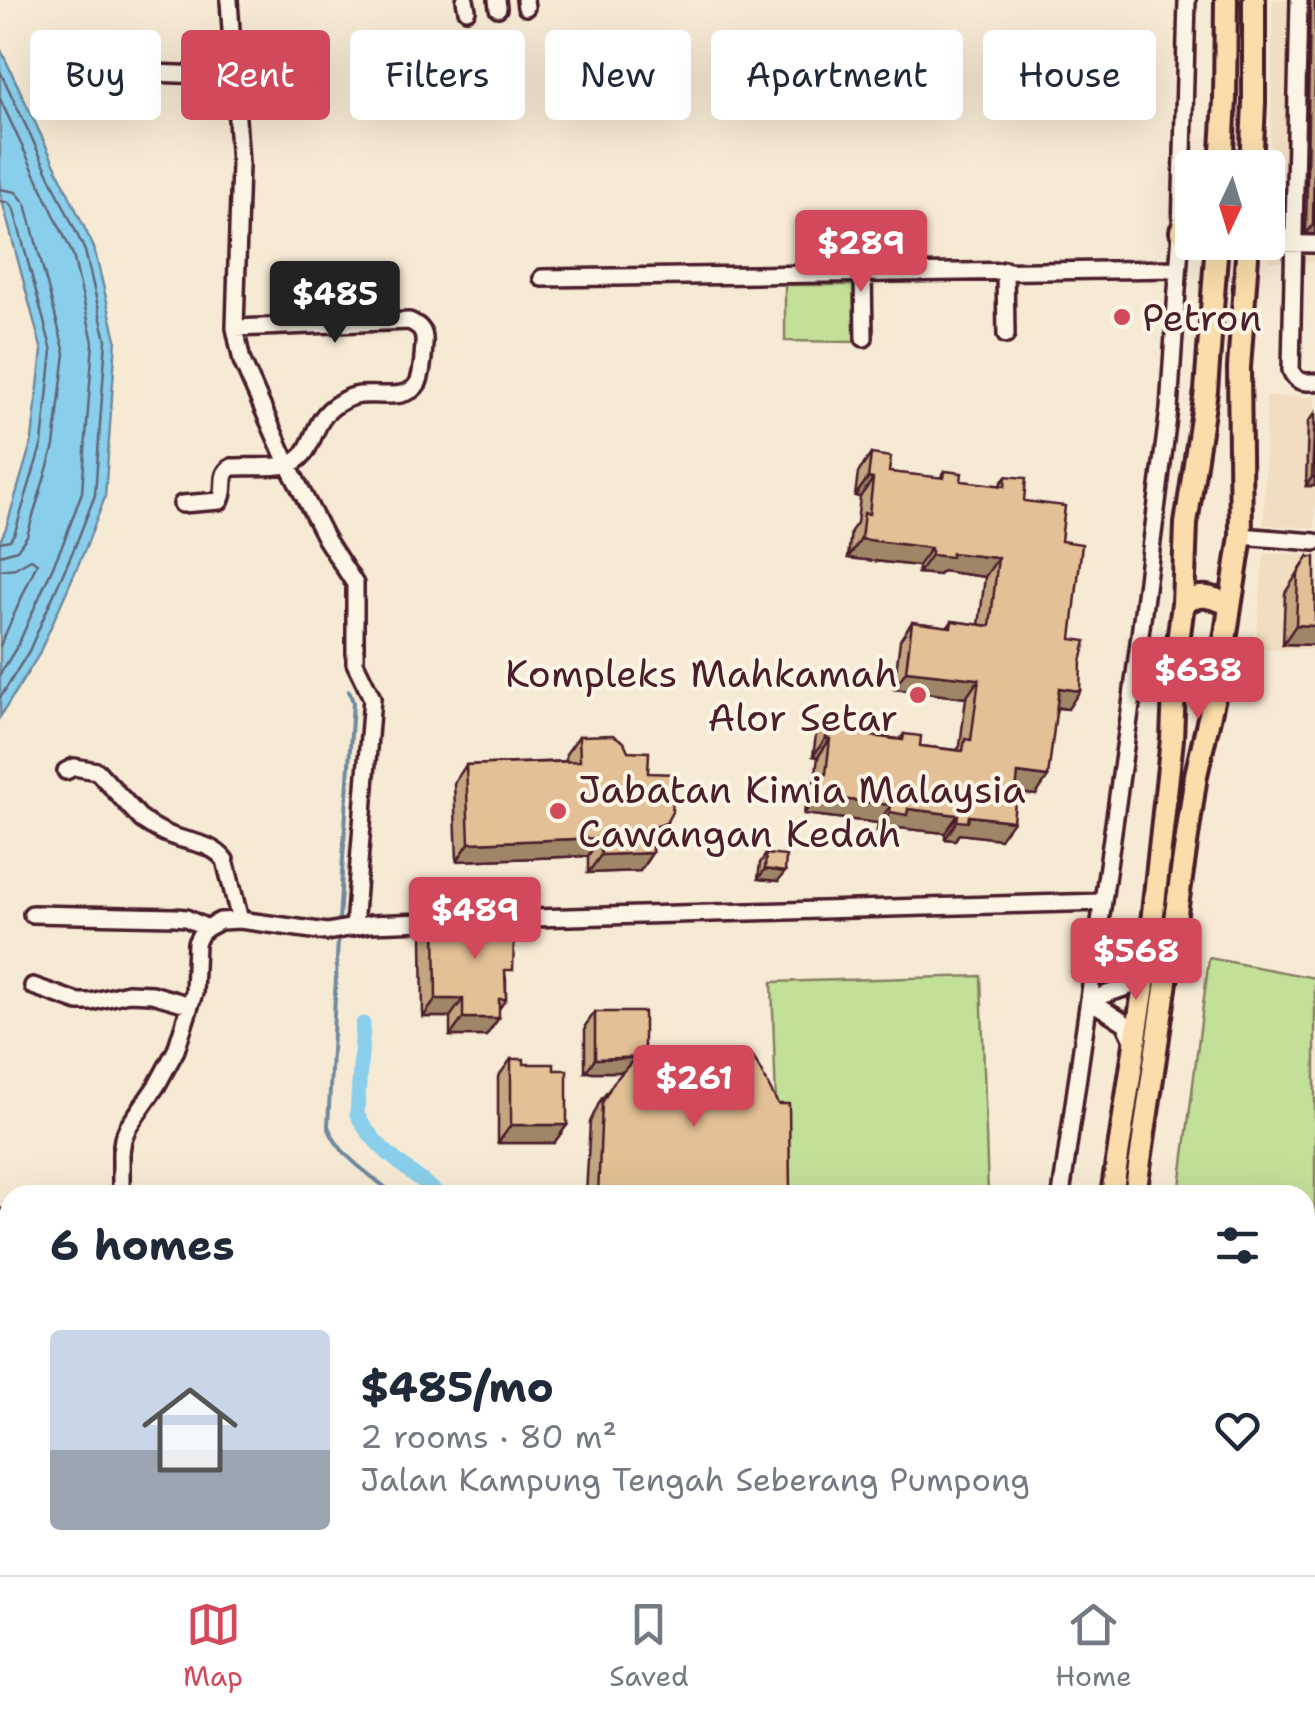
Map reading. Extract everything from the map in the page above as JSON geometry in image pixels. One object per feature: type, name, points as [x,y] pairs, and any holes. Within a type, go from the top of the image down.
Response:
[{"type":"main road","points":[[1223,150],[1226,0]]},
{"type":"main road","points":[[1252,150],[1254,0]]},
{"type":"main road","points":[[1114,1185],[1148,959],[1172,739],[1186,524],[1206,391],[1216,260]]},
{"type":"main road","points":[[1137,1185],[1196,775],[1221,666],[1240,536],[1239,368],[1247,260]]},
{"type":"main road","points":[[1183,604],[1208,596],[1230,604]]},
{"type":"street","points":[[229,0],[231,30]]},
{"type":"street","points":[[1187,0],[1187,150]]},
{"type":"street","points":[[1299,0],[1291,370],[1294,378],[1308,382]]},
{"type":"street","points":[[236,120],[240,164],[235,328],[242,361],[326,539],[355,584],[355,663],[372,698],[354,928]]},
{"type":"street","points":[[1285,244],[1315,244]]},
{"type":"street","points":[[1062,1185],[1169,410],[1180,260]]},
{"type":"street","points":[[542,278],[1178,269]]},
{"type":"street","points":[[1005,270],[1006,335]]},
{"type":"street","points":[[863,273],[864,338]]},
{"type":"street","points":[[182,504],[220,501],[224,494],[224,472],[232,466],[288,464],[303,456],[317,424],[330,408],[358,396],[404,394],[412,390],[420,376],[424,338],[417,324],[400,320],[235,328]]},
{"type":"street","points":[[1240,536],[1315,542]]},
{"type":"street","points":[[66,771],[74,767],[96,771],[142,820],[172,836],[219,852],[240,920]]},
{"type":"street","points":[[486,920],[1102,902]]},
{"type":"street","points":[[32,914],[175,917],[207,928]]},
{"type":"street","points":[[121,1185],[123,1140],[176,1050],[195,980],[196,943],[207,928],[240,920],[336,932],[370,924],[467,920]]},
{"type":"street","points":[[1088,1000],[1130,986],[1148,959]]},
{"type":"street","points":[[32,986],[78,1002],[128,993],[152,994],[190,1004]]},
{"type":"street","points":[[1088,1000],[1125,1024],[1135,1046]]},
{"type":"shaded area","points":[[1273,0],[1315,0],[1315,262],[1268,262],[1285,260],[1285,150],[1270,150]]},
{"type":"shaded area","points":[[1266,396],[1315,397],[1315,528],[1264,525]]},
{"type":"shaded area","points":[[1264,553],[1315,555],[1315,649],[1255,650]]},
{"type":"green space","points":[[785,285],[857,285],[857,342],[785,341]]},
{"type":"green space","points":[[1209,958],[1315,978],[1315,1185],[1180,1185]]},
{"type":"green space","points":[[981,976],[988,1185],[779,1185],[772,982]]},
{"type":"water","points":[[0,48],[30,112],[30,120],[34,120],[94,248],[116,339],[105,497],[38,656],[0,717],[0,541],[32,440],[42,351],[0,193]]},
{"type":"building","points":[[1315,87],[1315,225],[1313,225]]},
{"type":"building","points":[[1315,413],[1315,477],[1312,477]]},
{"type":"building","points":[[871,454],[891,457],[889,472],[944,478],[945,471],[962,473],[961,481],[1005,486],[1006,476],[1026,478],[1024,501],[1065,506],[1061,541],[1082,544],[1071,639],[1086,641],[1080,691],[1059,688],[1048,777],[1018,773],[1013,821],[969,816],[968,822],[957,821],[958,815],[908,809],[907,815],[890,812],[891,805],[817,796],[820,773],[826,774],[829,717],[850,719],[848,733],[903,740],[904,734],[921,736],[920,746],[963,751],[965,739],[971,740],[979,679],[906,671],[912,622],[951,627],[952,621],[990,626],[998,558],[931,555],[931,548],[861,539],[864,513],[869,514]]},
{"type":"building","points":[[1308,557],[1315,557],[1315,626],[1296,625],[1298,574]]},
{"type":"building","name":"Jabatan Kimia Malaysia Cawangan Kedah","points":[[613,735],[624,742],[628,751],[649,752],[648,773],[675,774],[672,812],[666,823],[652,828],[652,853],[601,855],[600,838],[469,843],[466,765],[580,761],[579,736]]},
{"type":"building","points":[[766,854],[786,856],[785,872],[765,869]]},
{"type":"building","points":[[515,913],[513,970],[505,970],[506,999],[499,999],[499,1018],[463,1018],[463,999],[436,999],[435,919],[495,919],[495,914]]},
{"type":"building","points":[[595,1012],[644,1012],[644,1057],[595,1059]]},
{"type":"building","points":[[753,1056],[778,1104],[789,1104],[790,1185],[598,1185],[602,1103],[613,1083],[636,1057]]},
{"type":"building","points":[[511,1059],[524,1059],[524,1064],[554,1064],[554,1070],[567,1070],[567,1125],[511,1125]]},
{"type":"waterway","points":[[339,921],[353,702],[349,691]]},
{"type":"waterway","points":[[338,940],[328,1126],[347,1156],[382,1185]]},
{"type":"waterway","points":[[363,1024],[357,1114],[383,1149],[427,1185]]},
{"type":"place","name":"Petron","points":[[1122,317]]},
{"type":"place","name":"Kompleks Mahkamah Alor Setar","points":[[918,695]]},
{"type":"place","name":"Jabatan Kimia Malaysia Cawangan Kedah","points":[[558,811]]}]
